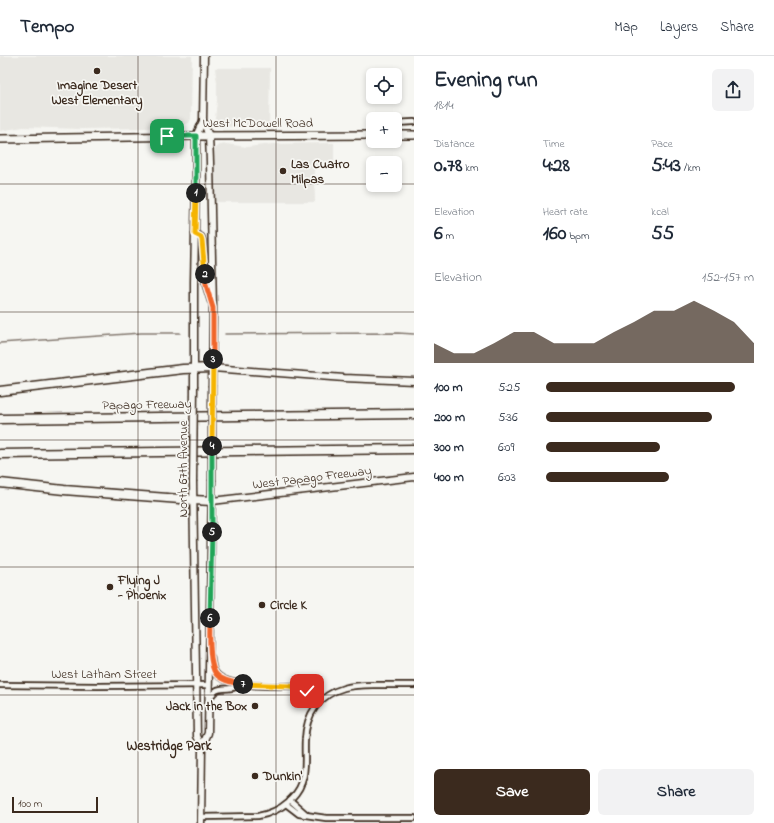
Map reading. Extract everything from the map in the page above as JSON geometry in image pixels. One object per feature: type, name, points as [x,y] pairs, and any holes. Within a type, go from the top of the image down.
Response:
[{"type":"highway","points":[[0,391],[194,368],[212,368]]},
{"type":"highway","name":"Papago Freeway","points":[[0,419],[414,414]]},
{"type":"highway","points":[[0,454],[414,449]]},
{"type":"highway","points":[[0,482],[64,490],[212,501]]},
{"type":"main road","name":"North 67th Avenue","points":[[201,820],[202,747],[208,733],[209,699],[213,344],[209,136],[203,121],[204,56]]},
{"type":"main road","name":"North 67th Avenue","points":[[202,747],[197,736],[193,482],[196,136],[203,121]]},
{"type":"main road","name":"West McDowell Road","points":[[0,139],[366,135]]},
{"type":"main road","points":[[402,135],[414,135]]},
{"type":"main road","points":[[195,234],[201,237],[202,240],[206,285],[213,308]]},
{"type":"main road","points":[[212,368],[363,379],[414,381]]},
{"type":"main road","name":"West Papago Freeway","points":[[212,501],[414,477]]},
{"type":"street","points":[[402,122],[414,122]]},
{"type":"street","points":[[210,646],[215,672],[218,676],[241,684],[290,686],[307,691],[320,700]]},
{"type":"street","points":[[209,699],[217,689],[234,688],[241,684]]},
{"type":"street","name":"West Latham Street","points":[[0,685],[209,685]]},
{"type":"street","points":[[201,820],[266,815],[275,811],[290,800],[298,791],[302,783],[305,766],[306,729],[310,715],[320,700],[335,691],[356,685],[414,685]]},
{"type":"street","points":[[290,800],[307,815]]},
{"type":"street","points":[[286,804],[299,814],[326,818],[414,818]]},
{"type":"shaded area","points":[[0,56],[192,56],[191,119],[189,123],[185,124],[164,125],[147,128],[81,129],[23,127],[0,131]]},
{"type":"shaded area","points":[[215,68],[270,68],[269,126],[218,126],[215,122],[217,83]]},
{"type":"shaded area","points":[[334,143],[334,167],[314,167],[315,202],[215,202],[214,152],[218,146],[226,144],[247,147],[273,144]]},
{"type":"waterway","points":[[0,343],[141,333],[180,333]]},
{"type":"waterway","points":[[225,334],[414,334]]},
{"type":"place","name":"Imagine Desert West Elementary","points":[[97,71]]},
{"type":"place","name":"Las Cuatro Milpas","points":[[283,171]]},
{"type":"place","name":"Flying J - Phoenix","points":[[110,587]]},
{"type":"place","name":"Circle K","points":[[262,605]]},
{"type":"place","name":"Jack in the Box","points":[[255,706]]},
{"type":"place","name":"Dunkin'","points":[[255,776]]},
{"type":"district","name":"Westridge Park","points":[[169,746]]},
{"type":"route","points":[[167,136],[196,136],[195,234],[199,235],[202,240],[206,285],[213,308],[210,646],[213,667],[218,676],[231,682],[241,684],[290,686],[307,691]]}]
